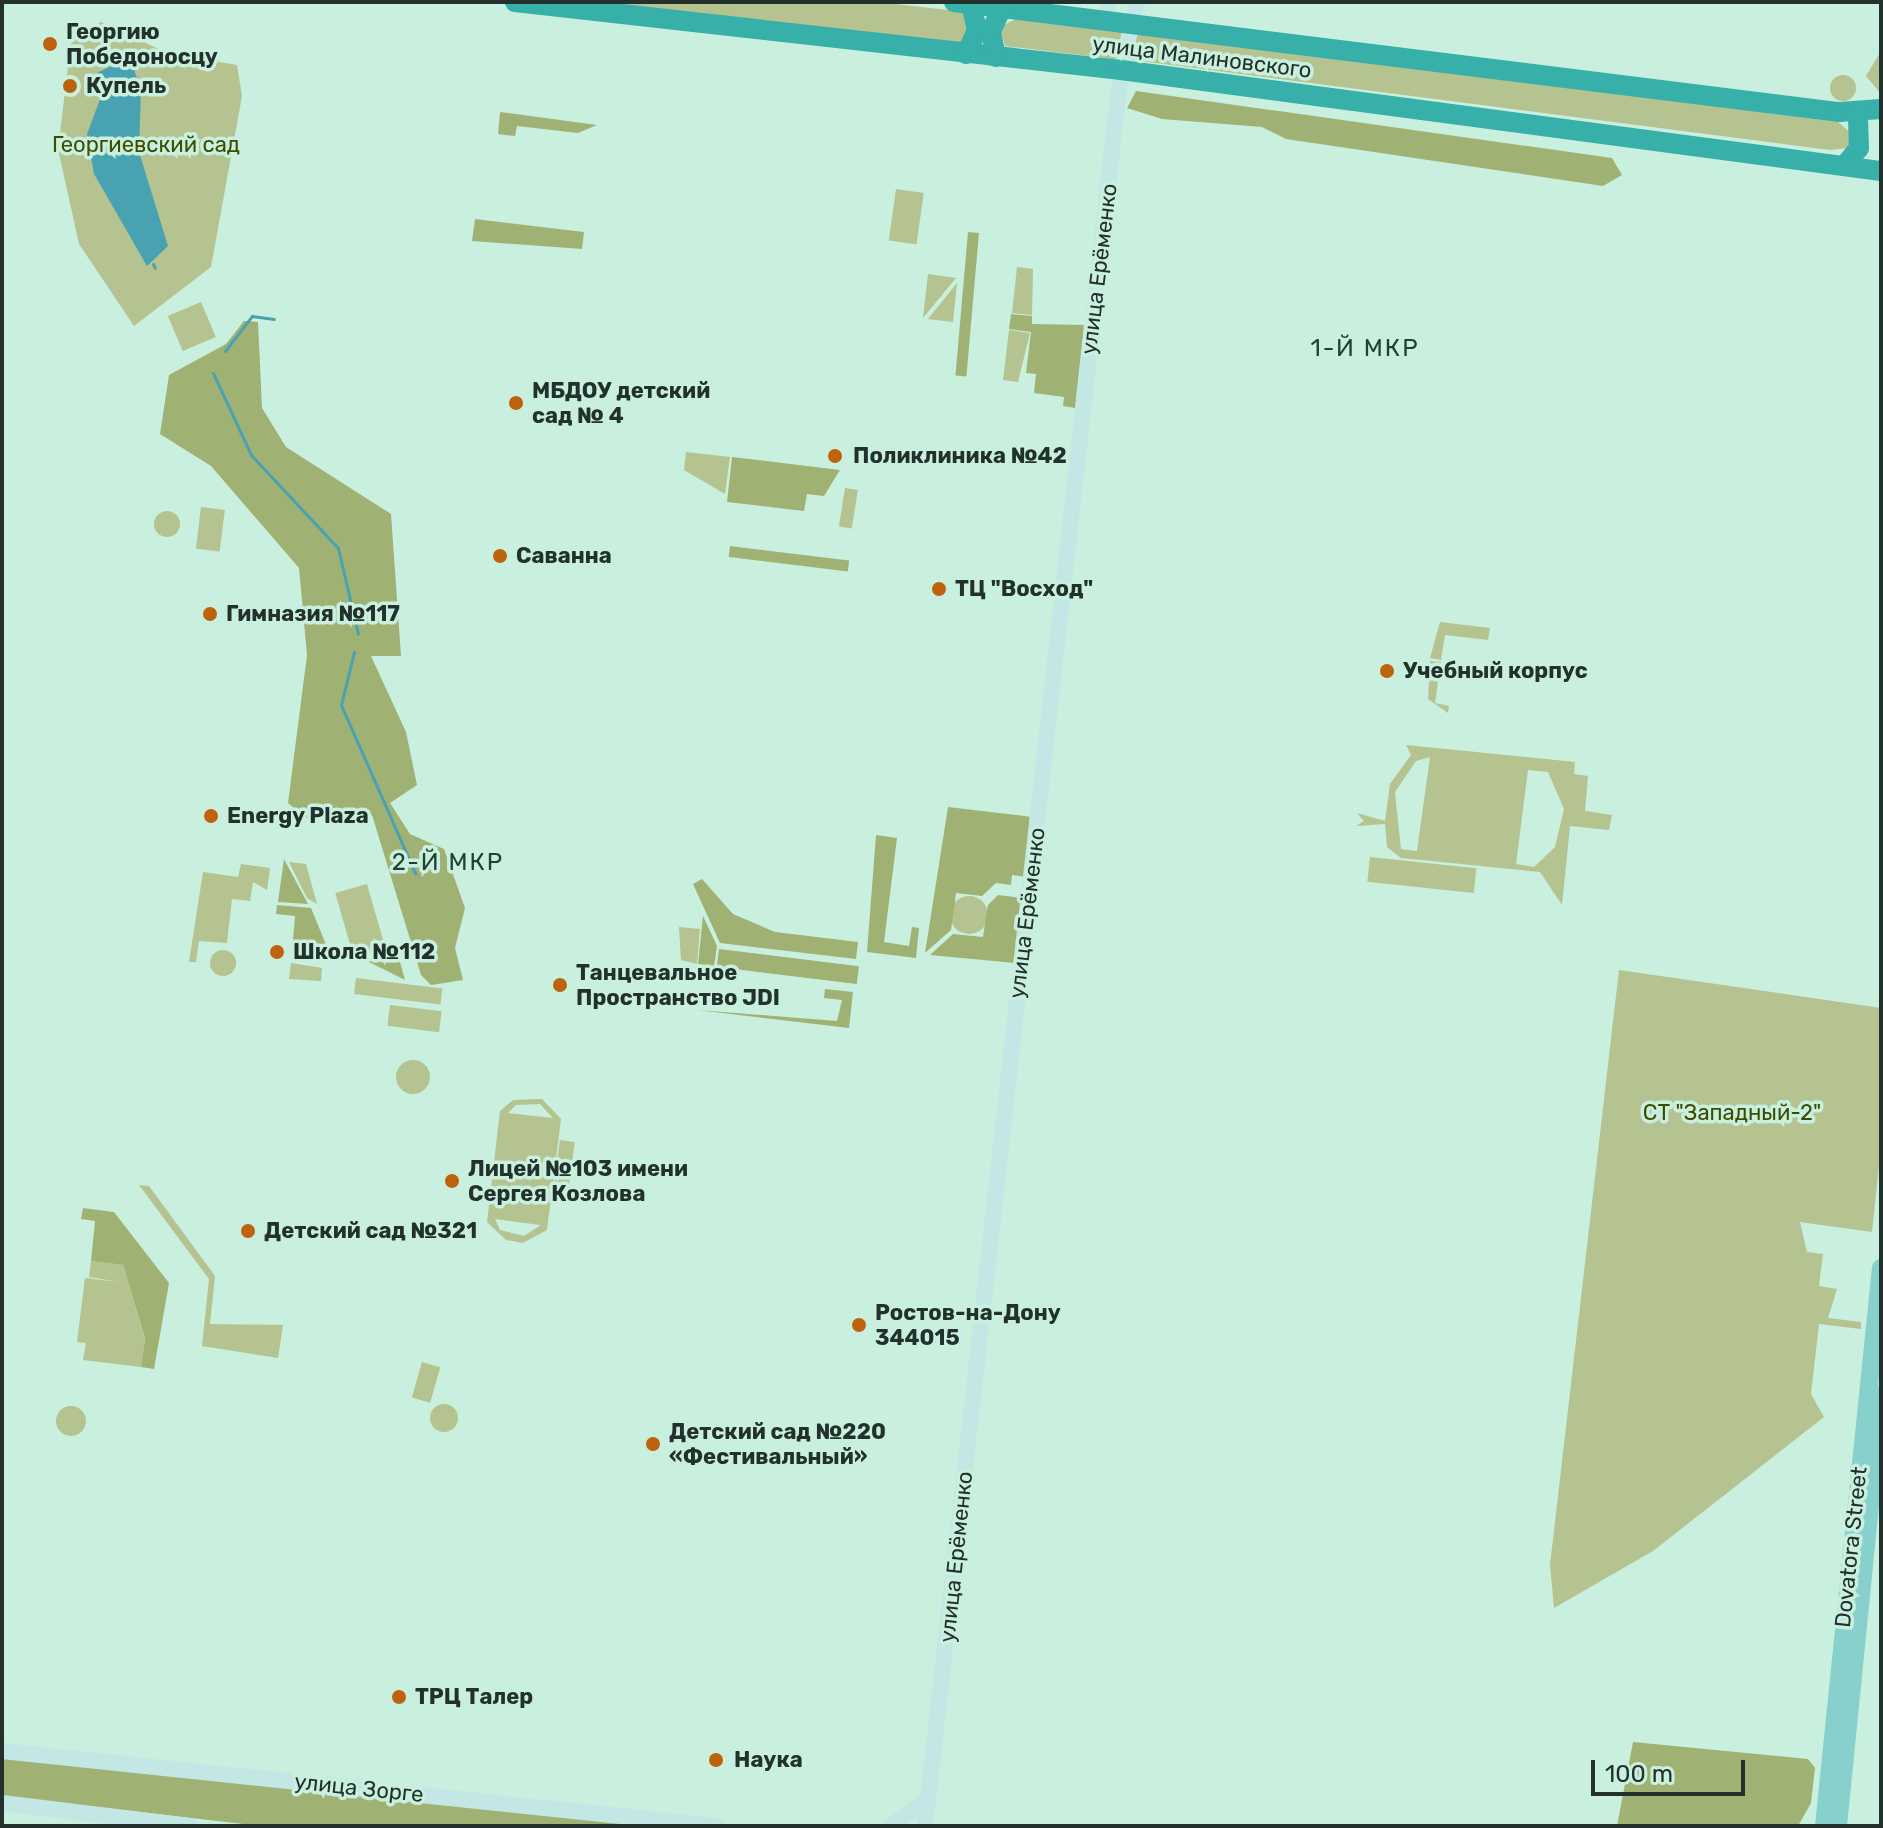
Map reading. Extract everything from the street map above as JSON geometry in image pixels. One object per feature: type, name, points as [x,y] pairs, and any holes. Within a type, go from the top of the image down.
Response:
[{"type":"highway","name":"улица Малиновского","points":[[515,2],[1121,70],[1881,171]]},
{"type":"highway","name":"улица Малиновского","points":[[962,3],[1136,12],[1858,111],[1881,109]]},
{"type":"highway","points":[[962,3],[977,30],[966,54]]},
{"type":"highway","points":[[996,57],[991,31],[1002,7]]},
{"type":"highway","points":[[1844,166],[1859,148],[1858,111]]},
{"type":"main road","name":"улица Ерёменко","points":[[925,1826],[1121,70],[1136,12]]},
{"type":"main road","name":"Dovatora Street","points":[[1824,1826],[1881,1268]]},
{"type":"main road","name":"Dovatora Street","points":[[1838,1826],[1881,1395]]},
{"type":"main road","name":"улица Зорге","points":[[2,1751],[716,1826]]},
{"type":"main road","points":[[890,1826],[928,1800]]},
{"type":"main road","points":[[2,1803],[190,1826]]},
{"type":"green space","points":[[584,2],[878,2],[965,12],[971,21],[961,44]]},
{"type":"green space","points":[[1016,19],[1125,29],[1121,60],[1005,46],[1000,27]]},
{"type":"green space","name":"Георгиевский сад","points":[[101,22],[167,53],[237,65],[242,96],[211,267],[134,326],[79,244],[58,149],[71,43]]},
{"type":"green space","points":[[1136,31],[1838,122],[1852,134],[1848,148],[1830,150],[1132,60]]},
{"type":"green space","points":[[1881,51],[1881,94],[1866,76]]},
{"type":"green space","points":[[1843,75],[1852,79],[1856,88],[1852,97],[1843,101],[1834,97],[1830,88],[1834,79]]},
{"type":"green space","points":[[1136,91],[1612,158],[1622,175],[1603,186],[1286,139],[1262,127],[1162,119],[1127,108]]},
{"type":"green space","points":[[500,112],[597,125],[578,133],[517,126],[515,136],[498,134]]},
{"type":"green space","points":[[896,189],[924,193],[916,244],[889,240]]},
{"type":"green space","points":[[475,219],[584,232],[582,249],[472,241]]},
{"type":"green space","points":[[968,232],[979,233],[966,376],[955,375]]},
{"type":"green space","points":[[1017,267],[1033,269],[1032,315],[1012,313]]},
{"type":"green space","points":[[928,274],[956,278],[923,318]]},
{"type":"green space","points":[[957,283],[953,322],[928,319]]},
{"type":"green space","points":[[201,302],[216,337],[183,351],[168,316]]},
{"type":"green space","points":[[1011,314],[1032,316],[1032,324],[1084,325],[1075,408],[1063,406],[1064,397],[1034,393],[1036,374],[1026,373],[1031,332],[1009,329]]},
{"type":"green space","points":[[244,321],[258,322],[262,408],[286,447],[391,514],[401,656],[371,656],[406,732],[417,785],[390,803],[410,834],[444,849],[465,908],[455,948],[463,980],[431,985],[421,975],[372,815],[306,818],[288,803],[307,655],[299,568],[211,466],[160,434],[169,375],[226,344]]},
{"type":"green space","points":[[1009,330],[1030,333],[1018,382],[1003,380]]},
{"type":"green space","points":[[686,452],[730,457],[725,494],[684,470]]},
{"type":"green space","points":[[732,457],[840,470],[824,496],[807,494],[804,511],[727,502]]},
{"type":"green space","points":[[845,488],[858,490],[852,529],[839,527]]},
{"type":"green space","points":[[201,507],[225,510],[220,552],[196,549]]},
{"type":"green space","points":[[167,511],[176,515],[180,524],[176,533],[167,537],[158,533],[154,524],[158,515]]},
{"type":"green space","points":[[730,546],[849,561],[848,572],[729,557]]},
{"type":"green space","points":[[1440,622],[1490,628],[1488,640],[1445,635],[1441,660],[1430,658]]},
{"type":"green space","points":[[1430,661],[1441,662],[1435,703],[1449,706],[1448,713],[1428,699]]},
{"type":"green space","points":[[1406,745],[1575,762],[1574,774],[1588,776],[1585,811],[1612,815],[1609,830],[1570,826],[1562,905],[1540,872],[1401,858],[1387,847],[1385,824],[1356,826],[1364,821],[1357,813],[1385,821],[1390,784],[1411,755]],"holes":[[[1430,757],[1417,851],[1401,849],[1395,792],[1416,761]],[[1528,770],[1548,772],[1564,809],[1555,847],[1534,867],[1516,864]]]},
{"type":"green space","points":[[948,807],[1032,817],[1025,877],[1012,875],[1011,885],[996,883],[982,896],[956,893],[951,930],[925,953]]},
{"type":"green space","points":[[876,835],[897,838],[884,942],[909,946],[912,927],[919,928],[916,958],[867,952]]},
{"type":"green space","points":[[1370,857],[1476,868],[1474,893],[1367,882]]},
{"type":"green space","points":[[284,859],[308,904],[278,902]]},
{"type":"green space","points":[[289,862],[306,864],[317,904],[307,898]]},
{"type":"green space","points":[[241,864],[270,868],[267,890],[253,882],[250,901],[232,899],[227,943],[199,941],[196,962],[189,962],[203,872],[238,877]]},
{"type":"green space","points":[[702,879],[733,914],[775,932],[858,942],[856,959],[720,943],[693,884]]},
{"type":"green space","points":[[367,884],[385,946],[353,956],[335,893]]},
{"type":"green space","points":[[998,895],[1023,898],[1015,963],[930,955],[953,934],[983,937],[988,905]]},
{"type":"green space","points":[[969,896],[983,901],[988,915],[983,929],[969,934],[955,929],[950,915],[955,901]]},
{"type":"green space","points":[[277,905],[311,908],[332,959],[292,952],[295,916],[276,914]]},
{"type":"green space","points":[[703,916],[717,946],[714,966],[698,964]]},
{"type":"green space","points":[[679,927],[700,929],[697,964],[681,960]]},
{"type":"green space","points":[[395,944],[405,980],[369,962]]},
{"type":"green space","points":[[719,949],[859,966],[857,984],[717,967]]},
{"type":"green space","points":[[223,950],[232,954],[236,963],[232,972],[223,976],[214,972],[210,963],[214,954]]},
{"type":"green space","points":[[291,963],[322,968],[321,981],[289,979]]},
{"type":"green space","name":"СТ \"Западный-2\"","points":[[1619,970],[1881,1008],[1881,1148],[1872,1232],[1800,1222],[1807,1252],[1823,1254],[1819,1286],[1837,1289],[1828,1318],[1861,1322],[1861,1329],[1819,1324],[1811,1394],[1824,1417],[1653,1551],[1554,1608],[1550,1565]]},
{"type":"green space","points":[[356,978],[442,989],[440,1004],[354,994]]},
{"type":"green space","points":[[825,989],[853,992],[849,1028],[697,1010],[837,1021],[842,1000],[824,998]]},
{"type":"green space","points":[[390,1005],[442,1011],[439,1032],[387,1026]]},
{"type":"green space","points":[[413,1060],[425,1065],[430,1077],[425,1089],[413,1094],[401,1089],[396,1077],[401,1065]]},
{"type":"green space","points":[[542,1099],[561,1119],[547,1230],[523,1243],[506,1240],[487,1222],[500,1111],[513,1100]],"holes":[[[540,1104],[553,1118],[508,1113],[516,1105]],[[495,1219],[540,1225],[541,1225],[524,1236],[500,1230]]]},
{"type":"green space","points":[[560,1140],[575,1142],[569,1185],[554,1183]]},
{"type":"green space","points":[[139,1185],[149,1186],[215,1276],[210,1324],[283,1325],[278,1358],[202,1346],[209,1279]]},
{"type":"green space","points":[[83,1208],[114,1212],[169,1283],[154,1369],[141,1367],[145,1339],[123,1265],[91,1261],[95,1221],[81,1219]]},
{"type":"green space","points":[[91,1261],[123,1265],[145,1340],[141,1367],[83,1360],[86,1343],[77,1342],[85,1278],[119,1282],[89,1277]]},
{"type":"green space","points":[[422,1362],[440,1367],[430,1403],[412,1398]]},
{"type":"green space","points":[[444,1404],[454,1408],[458,1418],[454,1428],[444,1432],[434,1428],[430,1418],[434,1408]]},
{"type":"green space","points":[[71,1406],[82,1410],[86,1421],[82,1432],[71,1436],[60,1432],[56,1421],[60,1410]]},
{"type":"green space","points":[[1633,1742],[1808,1759],[1815,1768],[1811,1803],[1798,1826],[1617,1826]]},
{"type":"green space","points":[[2,1757],[655,1826],[260,1826],[2,1796]]},
{"type":"water","points":[[113,65],[134,70],[141,89],[139,152],[168,246],[147,266],[94,174],[87,134],[102,94],[97,73]]},
{"type":"waterway","points":[[153,264],[155,268]]},
{"type":"waterway","points":[[225,351],[252,316],[274,319]]},
{"type":"waterway","points":[[213,373],[251,455],[338,548],[358,634]]},
{"type":"waterway","points":[[354,652],[341,705],[415,873]]},
{"type":"place","name":"Георгию Победоносцу","points":[[50,44]]},
{"type":"place","name":"Купель","points":[[70,86]]},
{"type":"place","name":"МБДОУ детский сад № 4","points":[[516,403]]},
{"type":"place","name":"Поликлиника №42","points":[[835,456]]},
{"type":"place","name":"Саванна","points":[[500,556]]},
{"type":"place","name":"ТЦ \"Восход\"","points":[[939,589]]},
{"type":"place","name":"Гимназия №117","points":[[210,614]]},
{"type":"place","name":"Учебный корпус","points":[[1387,671]]},
{"type":"place","name":"Energy Plaza","points":[[211,816]]},
{"type":"place","name":"Школа №112","points":[[277,952]]},
{"type":"place","name":"Танцевальное Пространство JDI","points":[[560,985]]},
{"type":"place","name":"Лицей №103 имени Сергея Козлова","points":[[452,1181]]},
{"type":"place","name":"Детский сад №321","points":[[248,1231]]},
{"type":"place","name":"Ростов-на-Дону 344015","points":[[859,1325]]},
{"type":"place","name":"Детский сад №220 «Фестивальный»","points":[[653,1444]]},
{"type":"place","name":"ТРЦ Талер","points":[[399,1697]]},
{"type":"place","name":"Наука","points":[[716,1760]]},
{"type":"district","name":"1-Й МКР","points":[[1365,349]]},
{"type":"district","name":"2-Й МКР","points":[[448,863]]}]
